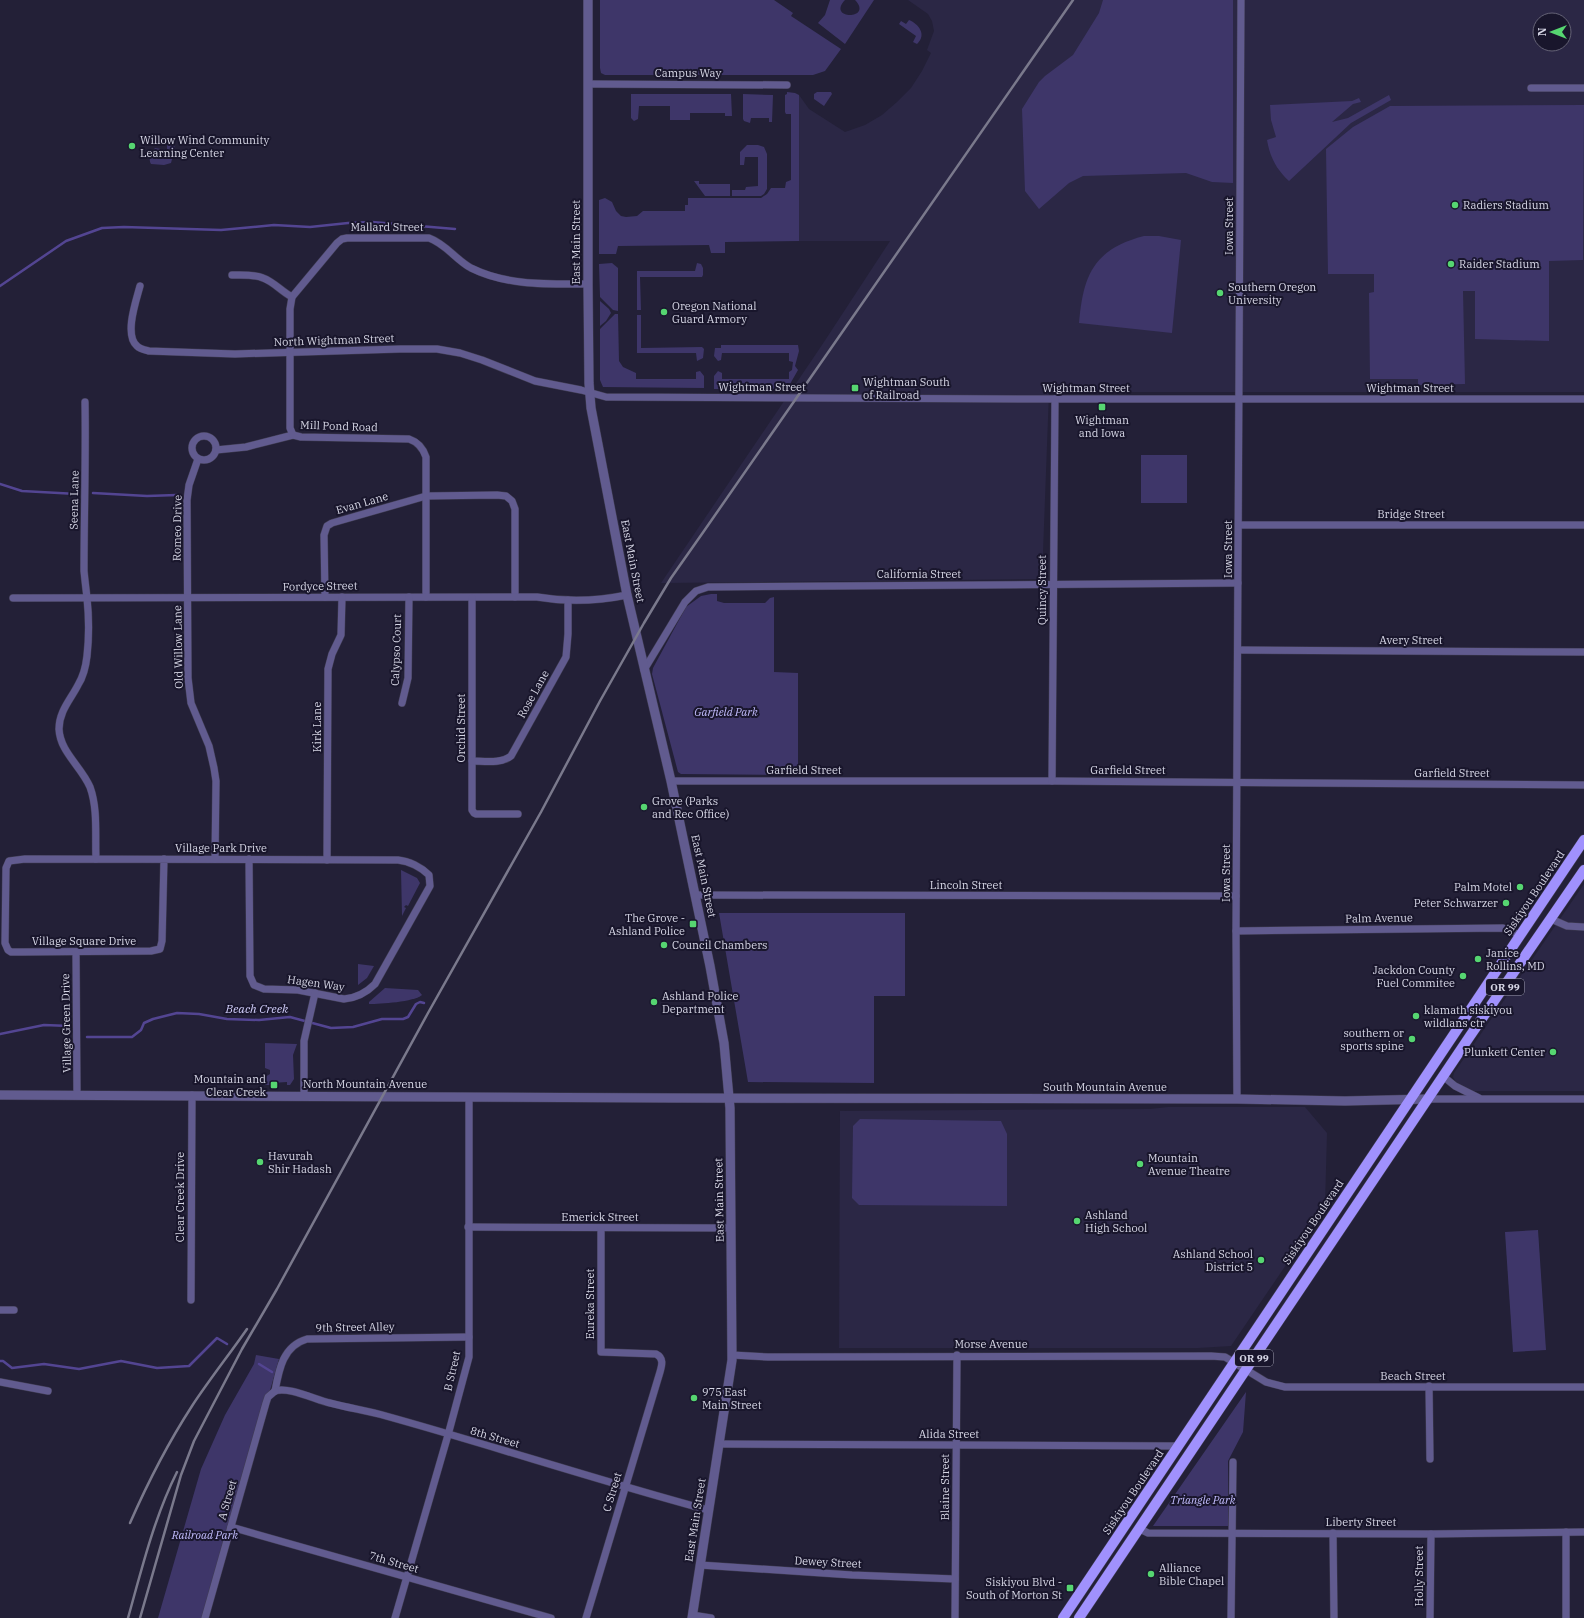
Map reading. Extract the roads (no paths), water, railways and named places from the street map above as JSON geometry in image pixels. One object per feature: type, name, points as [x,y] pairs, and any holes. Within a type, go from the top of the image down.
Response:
[{"type":"main road","name":"Siskiyou Boulevard","points":[[1063,1618],[1584,840]]},
{"type":"main road","name":"OR 99","points":[[1080,1618],[1584,870]]},
{"type":"street","name":"East Main Street","points":[[588,0],[588,284],[590,393],[627,596],[671,781],[717,999],[724,1044],[729,1098],[732,1355],[692,1617]]},
{"type":"street","name":"Iowa Street","points":[[1237,1099],[1236,896],[1241,0]]},
{"type":"street","name":"Campus Way","points":[[588,84],[787,85]]},
{"type":"street","points":[[1531,88],[1584,88]]},
{"type":"street","name":"Mallard Street","points":[[292,297],[342,239],[347,238],[429,238],[439,242],[471,268],[484,273],[526,283],[588,284]]},
{"type":"street","points":[[232,275],[263,278],[292,297]]},
{"type":"street","name":"North Wightman Street","points":[[140,286],[131,326],[131,337],[137,346],[142,349],[160,352],[235,354],[400,348],[437,349],[460,353],[482,360],[535,381],[590,393]]},
{"type":"street","name":"Mill Pond Road","points":[[292,297],[290,309],[290,428],[293,435],[301,437],[409,439],[414,441],[424,450],[426,457],[426,597]]},
{"type":"street","name":"Wightman Street","points":[[590,393],[606,397],[1584,399]]},
{"type":"street","name":"Quincy Street","points":[[1052,781],[1054,399]]},
{"type":"street","name":"Seena Lane","points":[[85,402],[84,555],[85,586],[88,598],[87,657],[79,684],[65,707],[61,717],[59,729],[61,741],[82,772],[93,797],[95,809],[96,859]]},
{"type":"street","points":[[216,450],[246,447],[293,435]]},
{"type":"street","points":[[199,437],[211,438],[214,441],[216,450],[214,455],[209,459],[198,459],[192,448],[195,440],[199,437]]},
{"type":"street","name":"Romeo Drive","points":[[188,598],[187,500],[189,485],[198,459]]},
{"type":"street","points":[[426,496],[497,494],[506,496],[512,501],[515,509],[515,597]]},
{"type":"street","name":"Evan Lane","points":[[325,598],[324,535],[327,526],[332,523],[426,496]]},
{"type":"street","name":"Bridge Street","points":[[1239,525],[1584,525]]},
{"type":"street","name":"California Street","points":[[644,670],[685,602],[696,591],[708,587],[1238,583]]},
{"type":"street","name":"Fordyce Street","points":[[13,598],[515,597],[568,600],[627,596]]},
{"type":"street","name":"Kirk Lane","points":[[327,860],[328,669],[332,654],[341,635],[342,597]]},
{"type":"street","name":"Calypso Court","points":[[402,702],[408,678],[408,597]]},
{"type":"street","name":"Old Willow Lane","points":[[188,598],[189,691],[195,714],[209,746],[216,781],[215,859]]},
{"type":"street","name":"Orchid Street","points":[[472,598],[472,812],[476,814],[518,814]]},
{"type":"street","name":"Rose Lane","points":[[472,761],[502,761],[511,756],[566,657],[568,600]]},
{"type":"street","name":"Avery Street","points":[[1238,650],[1584,652]]},
{"type":"street","name":"Garfield Street","points":[[671,781],[1052,781],[1584,785]]},
{"type":"street","name":"Village Park Drive","points":[[9,861],[25,859],[402,860],[424,870],[429,874]]},
{"type":"street","name":"Village Square Drive","points":[[9,861],[6,868],[5,943],[8,950],[16,952],[151,952],[160,949],[162,941],[164,859]]},
{"type":"street","name":"Hagen Way","points":[[249,859],[251,981],[258,988],[292,989],[337,998],[352,998],[365,993],[375,984],[430,886],[429,874]]},
{"type":"street","name":"Lincoln Street","points":[[696,895],[1236,896]]},
{"type":"street","points":[[1551,919],[1567,926],[1584,927]]},
{"type":"street","name":"Palm Avenue","points":[[1236,930],[1503,928],[1520,936]]},
{"type":"street","name":"Village Green Drive","points":[[76,952],[77,1094]]},
{"type":"street","points":[[304,1095],[303,1047],[315,993]]},
{"type":"street","name":"South Mountain Avenue","points":[[1444,1077],[1455,1086],[1480,1099]]},
{"type":"street","name":"North Mountain Avenue","points":[[0,1095],[77,1094],[729,1098]]},
{"type":"street","name":"Clear Creek Drive","points":[[191,1300],[192,1095]]},
{"type":"street","name":"B Street","points":[[395,1618],[469,1357],[469,1097]]},
{"type":"street","name":"South Mountain Avenue","points":[[729,1098],[1237,1099],[1345,1101],[1429,1099],[1584,1099]]},
{"type":"street","name":"Emerick Street","points":[[468,1226],[731,1228]]},
{"type":"street","name":"Eureka Street","points":[[601,1228],[601,1352],[656,1354],[660,1356],[662,1360],[660,1372]]},
{"type":"street","points":[[0,1310],[14,1310]]},
{"type":"street","name":"9th Street Alley","points":[[275,1391],[280,1368],[290,1348],[300,1341],[307,1339],[469,1337]]},
{"type":"street","name":"Morse Avenue","points":[[732,1355],[768,1357],[956,1355],[1211,1356],[1225,1357],[1246,1370]]},
{"type":"street","name":"Blaine Street","points":[[955,1618],[956,1355]]},
{"type":"street","name":"Beach Street","points":[[1246,1370],[1266,1382],[1285,1387],[1584,1386]]},
{"type":"street","name":"C Street","points":[[586,1618],[660,1372]]},
{"type":"street","points":[[0,1382],[48,1391]]},
{"type":"street","points":[[1429,1386],[1430,1458]]},
{"type":"street","name":"8th Street","points":[[275,1391],[284,1390],[329,1403],[385,1416],[514,1453],[625,1488],[708,1510]]},
{"type":"street","name":"A Street","points":[[205,1618],[268,1397],[275,1391]]},
{"type":"street","name":"Alida Street","points":[[719,1444],[1178,1446]]},
{"type":"street","points":[[1231,1618],[1233,1462]]},
{"type":"street","name":"7th Street","points":[[231,1527],[552,1618]]},
{"type":"street","name":"Liberty Street","points":[[1140,1529],[1148,1533],[1431,1534],[1584,1532]]},
{"type":"street","points":[[1566,1532],[1566,1618]]},
{"type":"street","points":[[1333,1533],[1334,1618]]},
{"type":"street","name":"Holly Street","points":[[1430,1618],[1431,1534]]},
{"type":"street","name":"Dewey Street","points":[[700,1565],[852,1575],[955,1579]]},
{"type":"street","points":[[692,1617],[711,1618]]},
{"type":"waterway","points":[[0,286],[66,241],[102,228],[124,227],[221,230],[274,225],[310,227],[372,222],[455,229]]},
{"type":"waterway","points":[[0,484],[22,491],[77,494]]},
{"type":"waterway","points":[[93,493],[147,496],[177,495]]},
{"type":"waterway","name":"Beach Creek","points":[[87,1037],[132,1037],[141,1030],[144,1023],[153,1019],[177,1013],[199,1014],[227,1019],[259,1020],[290,1017],[331,1028],[353,1027],[382,1019],[403,1019],[408,1017],[416,1004],[420,1002],[424,1003]]},
{"type":"waterway","name":"Beach Creek","points":[[0,1034],[44,1025],[70,1026]]},
{"type":"waterway","points":[[0,1361],[3,1361],[12,1368],[44,1364],[79,1369],[121,1361],[157,1368],[189,1366],[217,1338],[227,1344]]},
{"type":"waterway","points":[[259,1364],[272,1372]]},
{"type":"railway","points":[[140,1618],[181,1475],[194,1441],[242,1349],[277,1289],[644,623],[671,578],[1073,0]]},
{"type":"railway","points":[[130,1523],[159,1463],[183,1420],[247,1329]]},
{"type":"railway","points":[[128,1618],[155,1525],[177,1472]]},
{"type":"place","name":"Willow Wind Community Learning Center","points":[[132,146]]},
{"type":"place","name":"Radiers Stadium","points":[[1455,205]]},
{"type":"place","name":"Raider Stadium","points":[[1451,264]]},
{"type":"place","name":"Southern Oregon University","points":[[1220,293]]},
{"type":"place","name":"Oregon National Guard Armory","points":[[664,312]]},
{"type":"place","name":"Wightman South of Railroad","points":[[855,388]]},
{"type":"place","name":"Wightman and Iowa","points":[[1102,407]]},
{"type":"place","name":"Grove (Parks and Rec Office)","points":[[644,807]]},
{"type":"place","name":"Palm Motel","points":[[1520,887]]},
{"type":"place","name":"Peter Schwarzer","points":[[1506,903]]},
{"type":"place","name":"The Grove - Ashland Police","points":[[693,924]]},
{"type":"place","name":"Council Chambers","points":[[664,945]]},
{"type":"place","name":"Janice Rollins, MD","points":[[1478,959]]},
{"type":"place","name":"Jackdon County Fuel Commitee","points":[[1463,976]]},
{"type":"place","name":"Ashland Police Department","points":[[654,1002]]},
{"type":"place","name":"klamath siskiyou wildlans ctr","points":[[1416,1016]]},
{"type":"place","name":"southern or sports spine","points":[[1412,1039]]},
{"type":"place","name":"Plunkett Center","points":[[1553,1052]]},
{"type":"place","name":"Mountain and Clear Creek","points":[[274,1085]]},
{"type":"place","name":"Havurah Shir Hadash","points":[[260,1162]]},
{"type":"place","name":"Mountain Avenue Theatre","points":[[1140,1164]]},
{"type":"place","name":"Ashland High School","points":[[1077,1221]]},
{"type":"place","name":"Ashland School District 5","points":[[1261,1260]]},
{"type":"place","name":"975 East Main Street","points":[[694,1398]]},
{"type":"place","name":"Alliance Bible Chapel","points":[[1151,1574]]},
{"type":"place","name":"Siskiyou Blvd - South of Morton St","points":[[1070,1588]]},
{"type":"park label","name":"Garfield Park","points":[[726,712]]},
{"type":"park label","name":"Triangle Park","points":[[1203,1500]]},
{"type":"park label","name":"Railroad Park","points":[[205,1535]]}]
